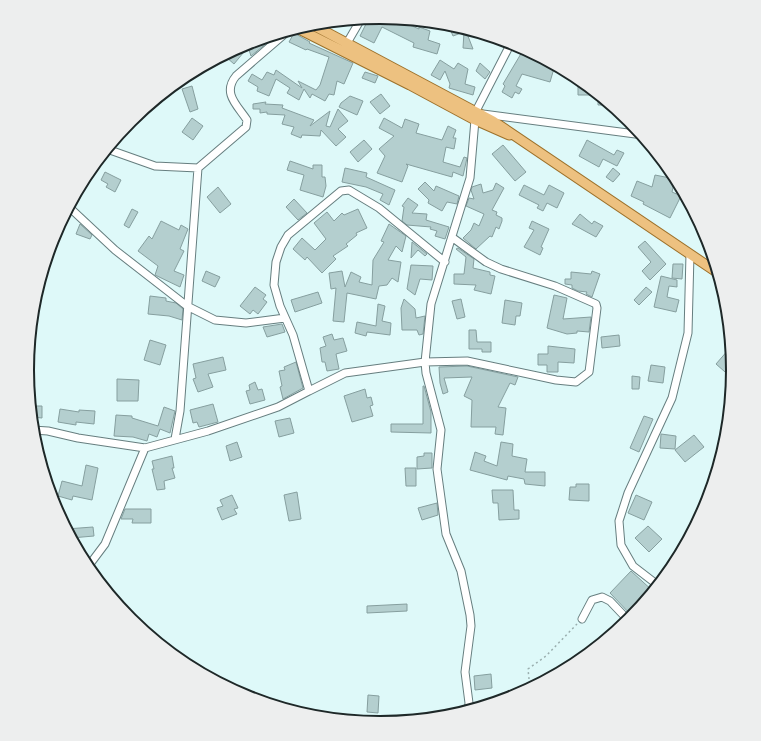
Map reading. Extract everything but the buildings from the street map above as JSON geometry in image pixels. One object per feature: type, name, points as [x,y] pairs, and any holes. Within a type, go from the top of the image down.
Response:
[{"type":"main road","points":[[321,29],[543,152],[712,269]]},
{"type":"main road","points":[[306,33],[410,85],[477,115]]},
{"type":"street","points":[[347,43],[357,25]]},
{"type":"street","points":[[113,151],[155,166],[198,168],[246,127],[247,120],[229,92],[230,83],[278,39]]},
{"type":"street","points":[[469,705],[465,672],[471,626],[470,615],[461,571],[446,534],[437,469],[441,430],[426,373],[425,362],[432,304],[470,178],[477,115],[508,48]]},
{"type":"street","points":[[477,115],[634,134]]},
{"type":"street","points":[[176,439],[180,411],[198,168]]},
{"type":"street","points":[[309,391],[293,334],[285,318],[274,285],[276,262],[288,235],[341,191],[349,190],[379,208],[445,262]]},
{"type":"street","points":[[73,211],[114,250],[187,306],[215,320],[246,323],[285,318]]},
{"type":"street","points":[[40,430],[145,448],[208,431],[278,407],[345,373],[425,362],[467,361],[541,377],[576,382],[589,372],[597,308],[596,304],[555,286],[501,269],[486,262],[453,238]]},
{"type":"street","points":[[654,582],[633,566],[621,545],[619,521],[628,493],[672,398],[688,333],[690,254]]},
{"type":"street","points":[[91,562],[105,544],[145,448]]},
{"type":"street","points":[[582,619],[592,600],[602,597],[610,601],[625,617]]},
{"type":"path","points":[[529,683],[528,669],[546,656],[582,619]]}]
